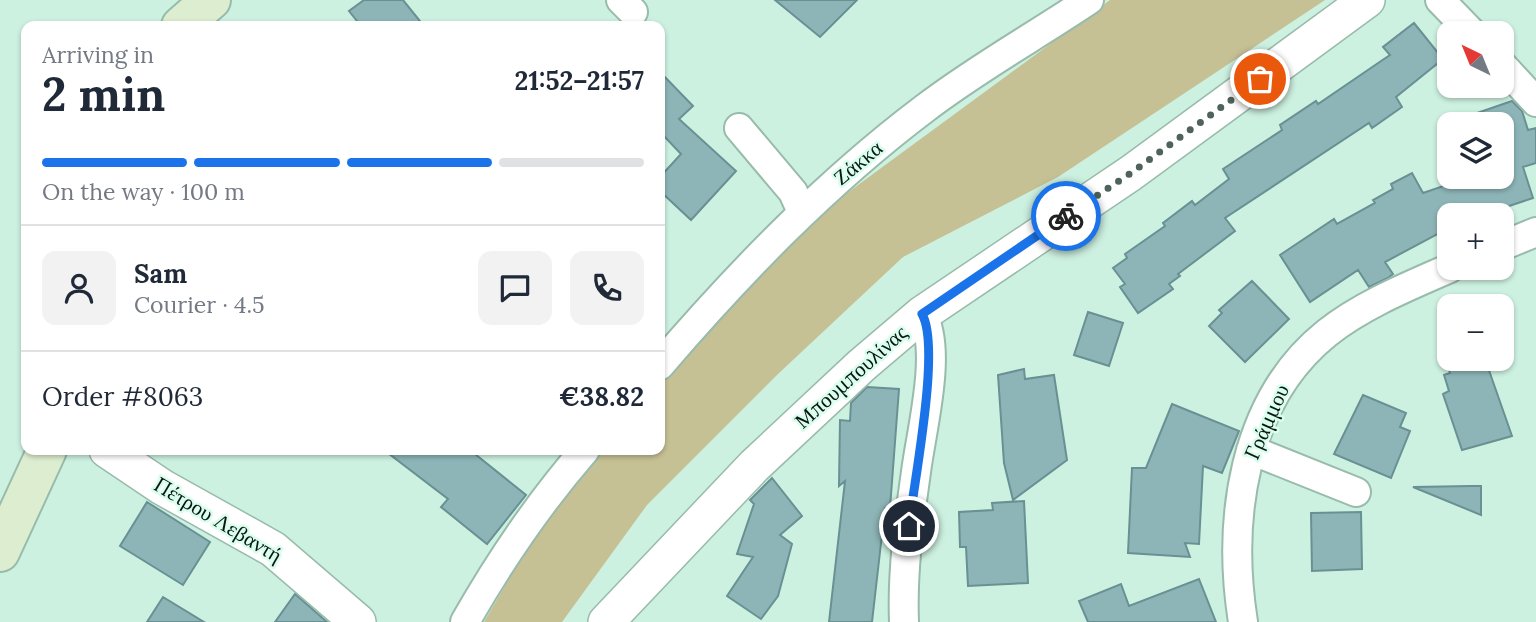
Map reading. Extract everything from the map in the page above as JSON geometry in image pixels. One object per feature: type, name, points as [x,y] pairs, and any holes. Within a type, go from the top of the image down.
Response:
[{"type":"main road","points":[[187,21],[211,0]]},
{"type":"main road","points":[[0,551],[45,455]]},
{"type":"street","name":"Ζάκκα","points":[[665,360],[802,212],[926,108],[1089,0]]},
{"type":"street","name":"Μπουμπουλίνας","points":[[606,622],[754,466],[862,365],[922,314],[1131,173],[1367,0]]},
{"type":"street","points":[[1440,0],[1460,21]]},
{"type":"street","points":[[1514,78],[1536,102]]},
{"type":"street","points":[[739,128],[793,192],[802,212]]},
{"type":"street","points":[[1514,241],[1536,232]]},
{"type":"street","name":"Γράμμου","points":[[1243,622],[1239,582],[1239,491],[1251,450],[1283,381],[1328,332],[1374,305],[1437,274]]},
{"type":"street","points":[[904,622],[909,526],[930,366],[929,329],[922,314]]},
{"type":"street","points":[[1251,450],[1356,492]]},
{"type":"street","name":"Πέτρου Λεβαντή","points":[[115,455],[162,486],[273,549],[358,622]]},
{"type":"street","points":[[464,622],[498,568],[581,455]]},
{"type":"shaded area","points":[[1110,0],[1325,0],[1058,177],[903,257],[778,374],[647,505],[562,622],[484,622],[571,471],[586,455],[665,455],[665,374],[828,207]]},
{"type":"building","points":[[364,0],[403,0],[420,21],[357,21],[349,11]]},
{"type":"building","points":[[775,0],[857,0],[820,37]]},
{"type":"building","points":[[1414,23],[1437,52],[1437,64],[1396,97],[1402,107],[1372,128],[1369,123],[1225,218],[1235,231],[1178,274],[1180,276],[1169,284],[1173,289],[1138,313],[1120,287],[1125,284],[1113,268],[1127,258],[1125,254],[1165,226],[1163,223],[1192,201],[1195,205],[1229,179],[1223,169],[1282,130],[1280,125],[1316,101],[1318,104],[1390,55],[1383,47]]},
{"type":"building","points":[[665,77],[693,106],[679,119],[736,171],[691,220],[665,196],[665,172],[681,154],[665,137]]},
{"type":"building","points":[[1512,101],[1522,111],[1528,130],[1536,128],[1536,163],[1523,167],[1533,198],[1514,204],[1437,203],[1437,234],[1385,262],[1393,274],[1388,278],[1369,287],[1358,270],[1310,302],[1280,255],[1334,219],[1337,224],[1375,203],[1373,200],[1393,189],[1391,184],[1412,173],[1423,193],[1437,188],[1514,189],[1514,112],[1480,112]]},
{"type":"building","points":[[1252,281],[1289,319],[1245,362],[1209,326],[1222,313],[1219,310]]},
{"type":"building","points":[[1088,312],[1123,323],[1109,366],[1074,355]]},
{"type":"building","points":[[1024,369],[1025,379],[1054,375],[1067,460],[1013,500],[1004,463],[998,375]]},
{"type":"building","points":[[1449,371],[1489,371],[1512,436],[1462,450],[1443,394],[1449,391],[1444,375]]},
{"type":"building","points":[[867,387],[899,389],[890,508],[885,508],[872,622],[829,622],[845,481],[839,486],[840,420],[850,421],[851,403]]},
{"type":"building","points":[[1363,395],[1406,413],[1400,427],[1410,431],[1391,478],[1334,454]]},
{"type":"building","points":[[1172,404],[1239,431],[1222,473],[1203,466],[1199,544],[1185,543],[1190,557],[1128,553],[1132,468],[1146,468]]},
{"type":"building","points":[[391,455],[476,455],[526,495],[487,544],[441,507],[448,499]]},
{"type":"building","points":[[772,478],[802,516],[780,535],[792,544],[778,596],[761,619],[727,596],[753,557],[737,554],[754,504],[750,500]]},
{"type":"building","points":[[1471,486],[1481,486],[1481,515],[1413,487]]},
{"type":"building","points":[[1024,501],[1028,583],[968,586],[966,547],[960,547],[959,512],[993,510],[992,503]]},
{"type":"building","points":[[147,502],[210,542],[183,585],[120,546]]},
{"type":"building","points":[[1361,512],[1362,569],[1312,571],[1311,513]]},
{"type":"building","points":[[1199,579],[1216,622],[1088,622],[1079,601],[1121,584],[1129,606]]},
{"type":"building","points":[[295,594],[327,622],[275,622]]},
{"type":"building","points":[[163,597],[204,622],[147,622]]},
{"type":"way so far","points":[[1066,216],[1131,173],[1260,79]]},
{"type":"route","points":[[909,526],[930,366],[929,329],[922,314],[1066,216]]}]
